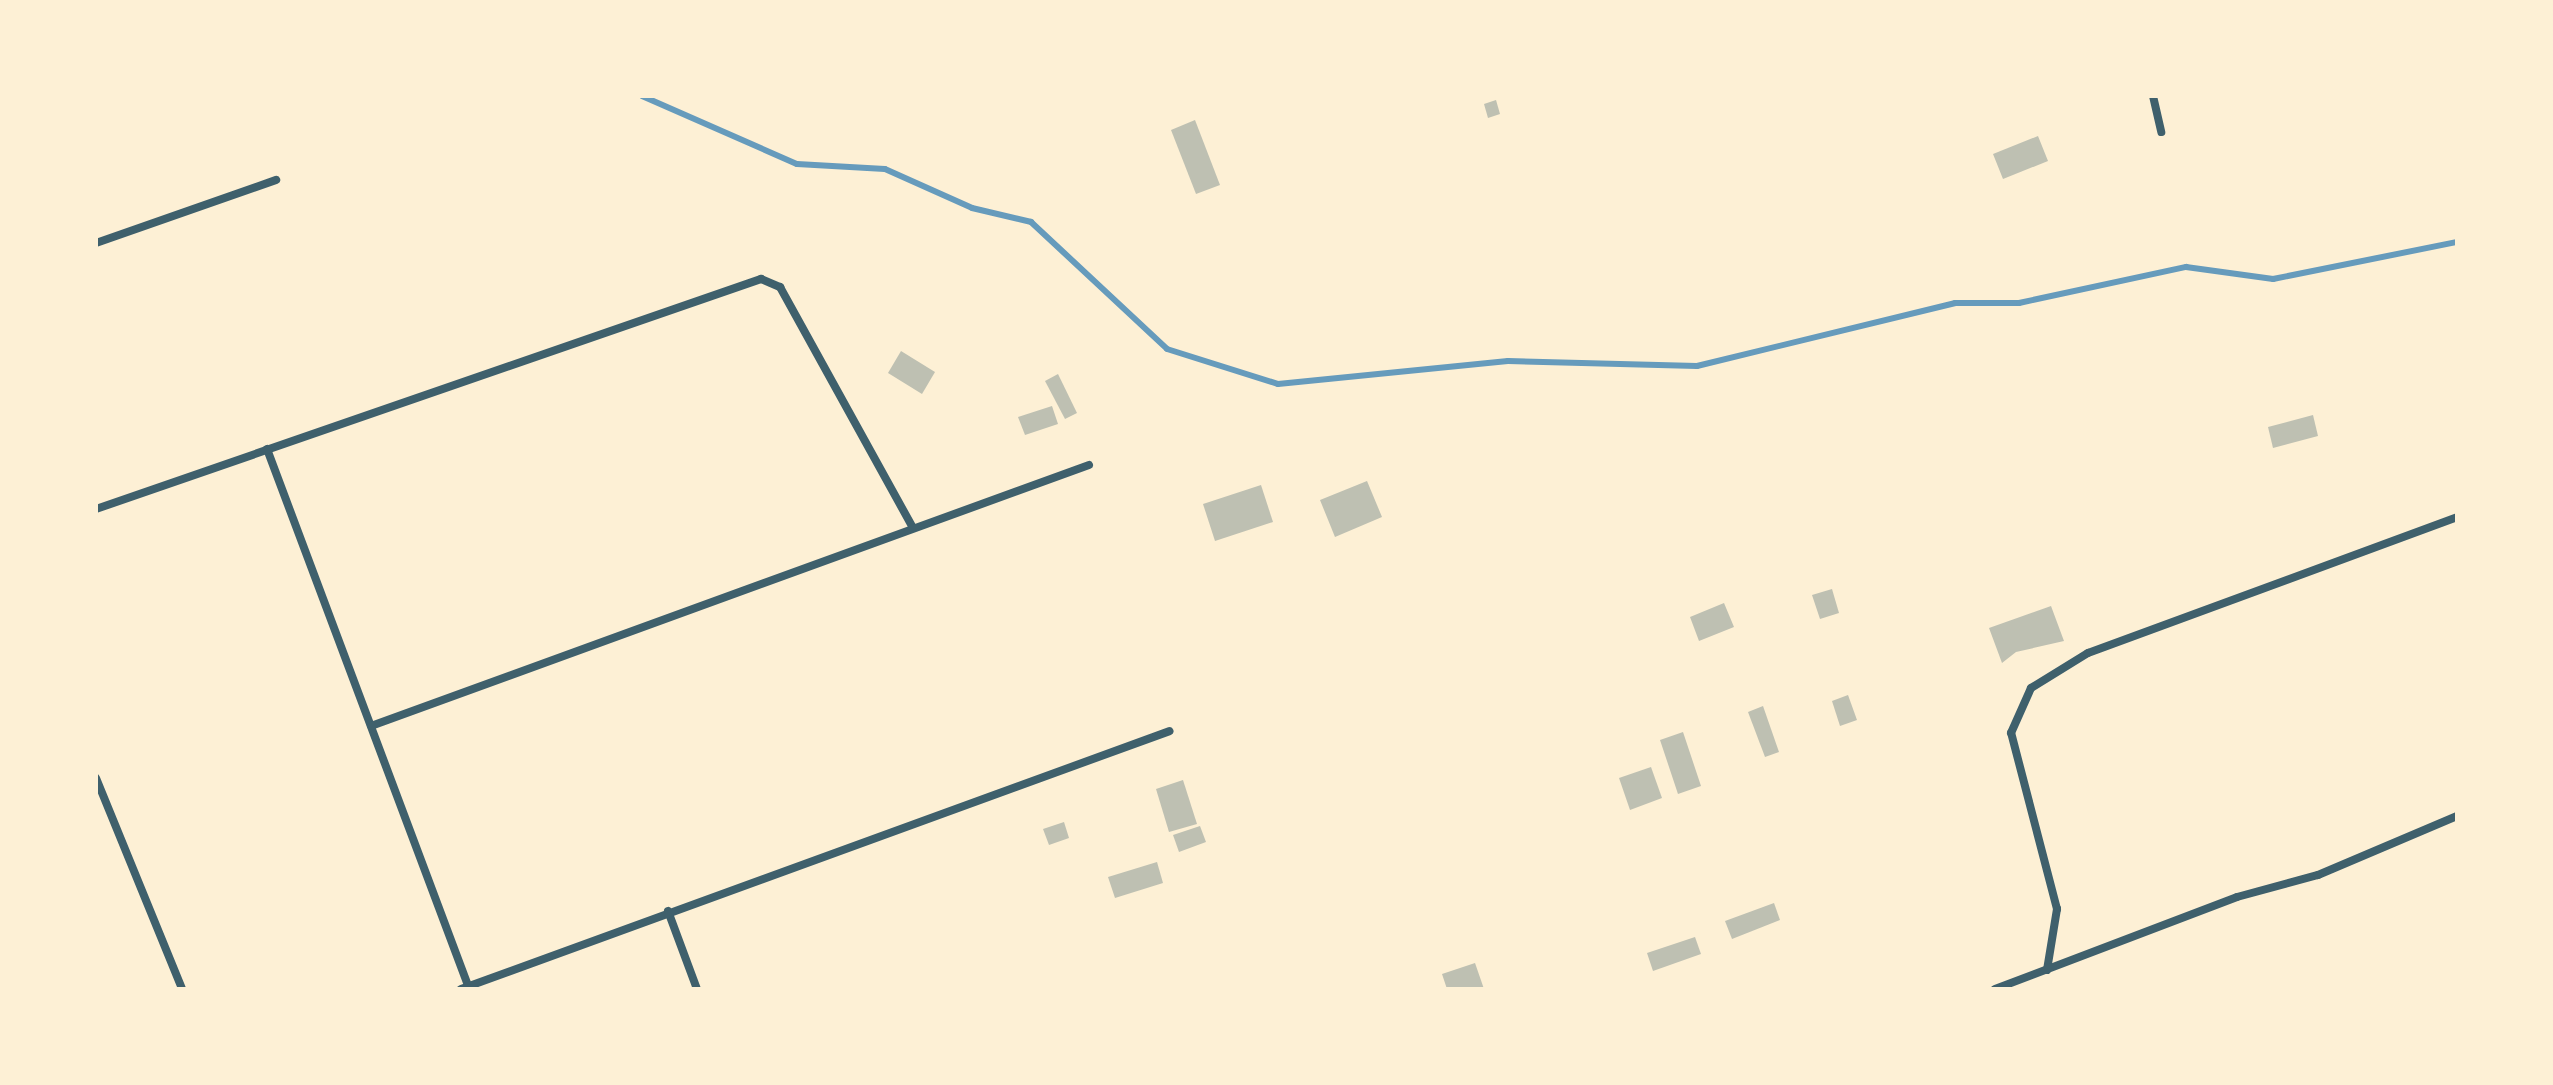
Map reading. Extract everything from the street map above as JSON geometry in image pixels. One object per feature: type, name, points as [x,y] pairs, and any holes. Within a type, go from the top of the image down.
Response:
[{"type":"street","points":[[2153,96],[2161,132]]},
{"type":"street","points":[[96,243],[276,180]]},
{"type":"street","points":[[96,509],[767,279],[780,287],[913,528]]},
{"type":"street","points":[[267,449],[466,988],[668,911],[1170,731]]},
{"type":"street","points":[[371,726],[1089,465]]},
{"type":"street","points":[[2047,970],[2057,909],[2011,733],[2031,688],[2088,653],[2457,517]]},
{"type":"street","points":[[96,778],[182,989]]},
{"type":"street","points":[[1995,989],[2249,893],[2318,875],[2457,816]]},
{"type":"street","points":[[668,911],[697,989]]},
{"type":"building","points":[[1496,100],[1500,114],[1488,118],[1484,104]]},
{"type":"building","points":[[1195,120],[1220,185],[1196,194],[1171,130]]},
{"type":"building","points":[[2038,136],[2048,161],[2003,179],[1993,154]]},
{"type":"building","points":[[901,351],[935,372],[922,394],[888,373]]},
{"type":"building","points":[[1058,374],[1077,413],[1065,419],[1045,381]]},
{"type":"building","points":[[1052,406],[1058,424],[1025,435],[1018,417]]},
{"type":"building","points":[[2313,415],[2318,436],[2273,448],[2268,427]]},
{"type":"building","points":[[1367,481],[1382,517],[1335,537],[1320,500]]},
{"type":"building","points":[[1261,485],[1273,522],[1215,541],[1203,504]]},
{"type":"building","points":[[1832,589],[1839,613],[1820,619],[1812,595]]},
{"type":"building","points":[[1724,603],[1734,627],[1699,641],[1690,617]]},
{"type":"building","points":[[2051,606],[2064,641],[2016,652],[2002,663],[1989,628]]},
{"type":"building","points":[[1848,695],[1857,720],[1840,726],[1832,701]]},
{"type":"building","points":[[1763,706],[1779,752],[1765,757],[1748,712]]},
{"type":"building","points":[[1683,732],[1701,786],[1678,794],[1660,740]]},
{"type":"building","points":[[1651,767],[1662,798],[1630,810],[1619,778]]},
{"type":"building","points":[[1183,780],[1197,824],[1169,832],[1156,789]]},
{"type":"building","points":[[1064,822],[1069,838],[1049,845],[1043,829]]},
{"type":"building","points":[[1200,826],[1206,842],[1179,852],[1173,835]]},
{"type":"building","points":[[1157,862],[1163,883],[1115,898],[1108,877]]},
{"type":"building","points":[[1774,903],[1780,920],[1732,939],[1725,921]]},
{"type":"building","points":[[1695,937],[1701,954],[1653,971],[1647,953]]},
{"type":"building","points":[[1475,963],[1484,989],[1447,989],[1442,974]]},
{"type":"waterway","points":[[642,96],[797,164],[885,169],[972,208],[1031,222],[1167,349],[1278,384],[1508,361],[1697,366],[1955,303],[2019,303],[2186,267],[2273,279],[2457,242]]}]
